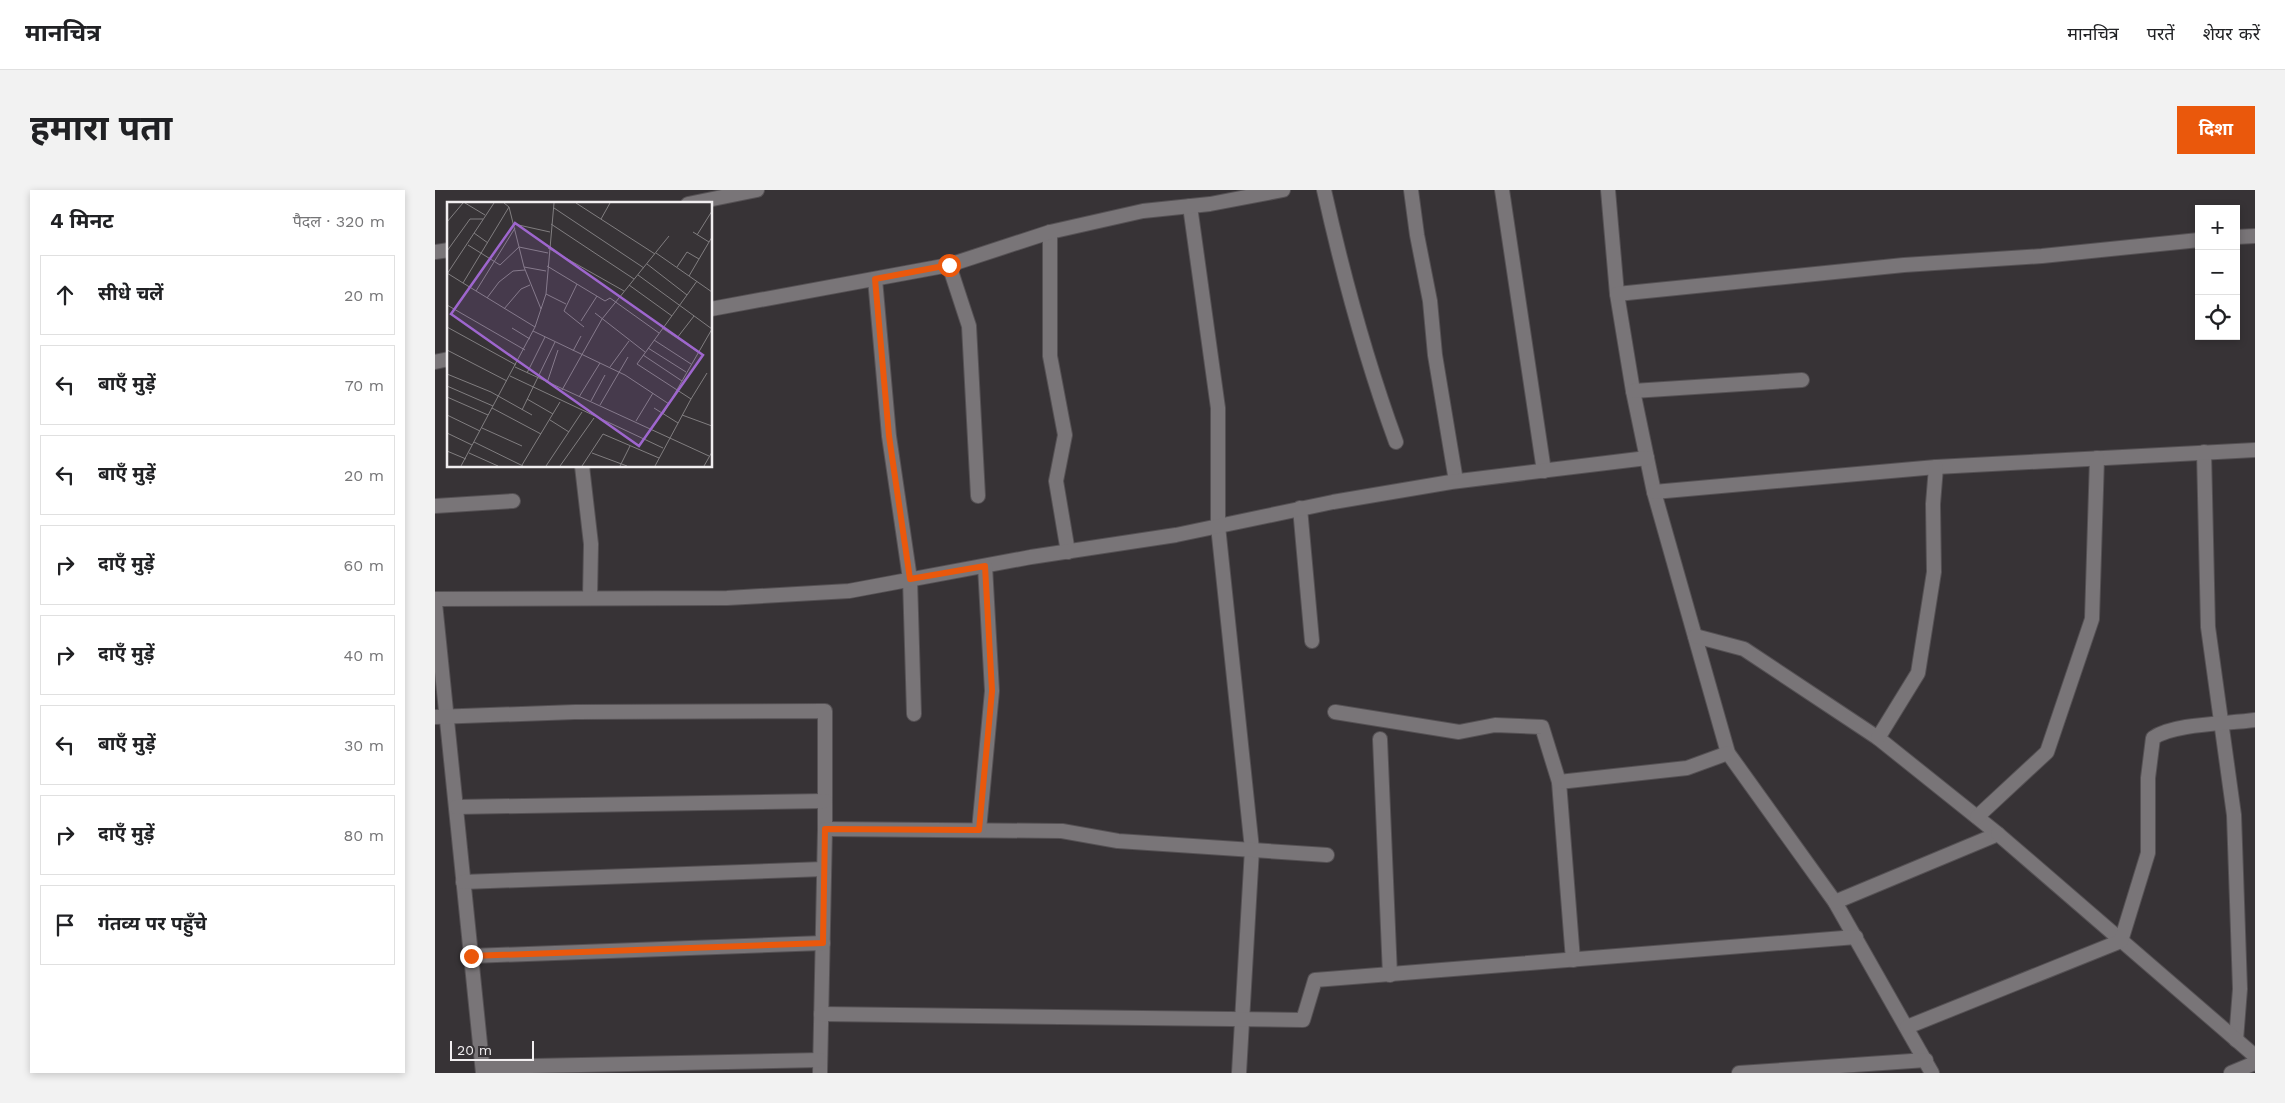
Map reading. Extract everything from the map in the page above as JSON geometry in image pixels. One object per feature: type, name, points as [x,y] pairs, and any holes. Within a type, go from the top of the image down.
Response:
[{"type":"street","points":[[698,202],[757,190]]},
{"type":"street","points":[[713,309],[949,265],[1050,232],[1143,211],[1190,206],[1283,190]]},
{"type":"street","points":[[1324,190],[1361,334],[1396,442]]},
{"type":"street","points":[[1411,190],[1417,235],[1430,301],[1435,355],[1456,481]]},
{"type":"street","points":[[1502,190],[1543,471]]},
{"type":"street","points":[[1608,190],[1617,294],[1633,391],[1654,492],[1728,753],[1835,902],[1932,1073]]},
{"type":"street","points":[[1190,206],[1218,408],[1218,526],[1253,850],[1239,1073]]},
{"type":"street","points":[[1050,232],[1050,356],[1065,435],[1057,481],[1068,552]]},
{"type":"street","points":[[2240,237],[2255,236]]},
{"type":"street","points":[[1617,294],[1904,265],[2042,256],[2195,240]]},
{"type":"street","points":[[949,265],[969,326],[978,496]]},
{"type":"street","points":[[875,279],[889,436],[910,579],[914,714]]},
{"type":"street","points":[[1633,391],[1802,380]]},
{"type":"street","points":[[1654,492],[1936,467],[2255,450]]},
{"type":"street","points":[[2204,452],[2207,627],[2234,815],[2241,990],[2236,1040]]},
{"type":"street","points":[[435,599],[727,598],[849,591],[985,566],[1176,535],[1300,508],[1456,481],[1647,458]]},
{"type":"street","points":[[1977,817],[2047,752],[2092,619],[2097,458]]},
{"type":"street","points":[[1878,738],[1918,673],[1934,572],[1936,467]]},
{"type":"street","points":[[582,468],[591,544],[590,598]]},
{"type":"street","points":[[435,506],[513,501]]},
{"type":"street","points":[[1300,508],[1313,641]]},
{"type":"street","points":[[979,830],[992,691],[985,566]]},
{"type":"street","points":[[435,603],[441,717],[456,807],[483,1070],[820,1067],[825,829],[825,711],[575,712],[441,717]]},
{"type":"street","points":[[1695,636],[1744,649],[1878,738],[1998,834],[2255,1056]]},
{"type":"street","points":[[1335,712],[1459,732],[1495,725],[1542,727],[1559,782],[1573,960]]},
{"type":"street","points":[[2121,941],[2148,853],[2149,778],[2153,738],[2173,728],[2255,720]]},
{"type":"street","points":[[1380,739],[1390,975]]},
{"type":"street","points":[[1559,782],[1687,768],[1728,753]]},
{"type":"street","points":[[456,807],[825,801]]},
{"type":"street","points":[[825,829],[1063,831],[1118,842],[1327,855]]},
{"type":"street","points":[[1835,902],[1998,834]]},
{"type":"street","points":[[463,882],[824,869]]},
{"type":"street","points":[[821,1014],[1303,1020],[1315,980],[1856,937]]},
{"type":"street","points":[[1907,1026],[2121,941]]},
{"type":"street","points":[[471,956],[823,943]]},
{"type":"street","points":[[1739,1073],[1926,1060]]},
{"type":"street","points":[[2231,1073],[2255,1063]]},
{"type":"route","points":[[471,956],[823,943],[825,829],[979,830],[992,691],[985,566],[910,579],[889,436],[875,279],[949,265]]}]
